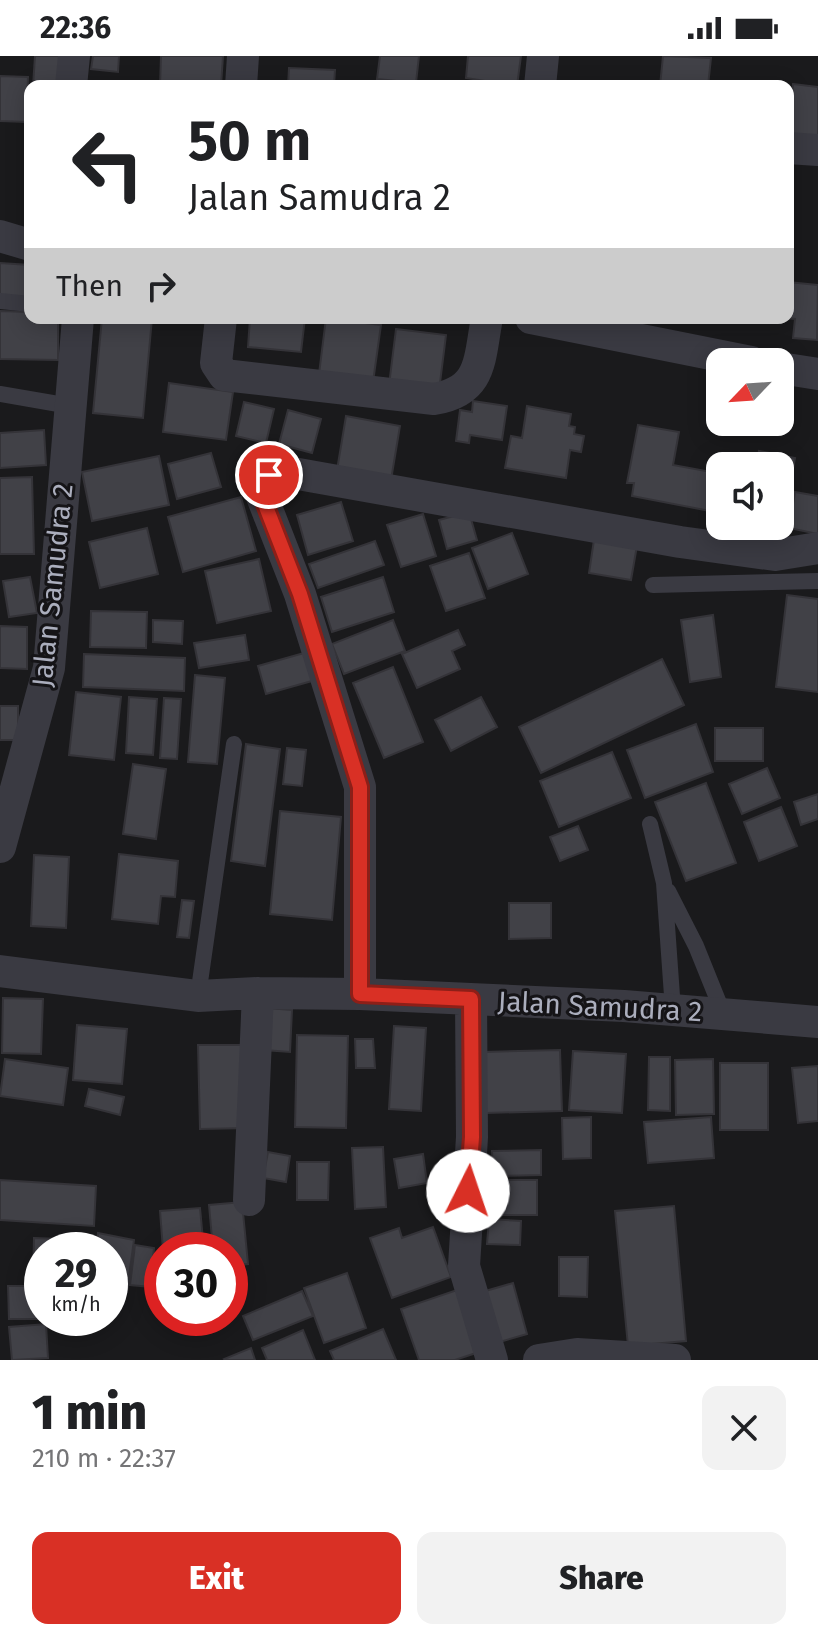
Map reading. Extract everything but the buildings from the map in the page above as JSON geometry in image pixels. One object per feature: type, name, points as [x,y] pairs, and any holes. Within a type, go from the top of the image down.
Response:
[{"type":"street","points":[[72,80],[74,56]]},
{"type":"street","points":[[241,80],[243,56]]},
{"type":"street","points":[[541,80],[543,56]]},
{"type":"street","points":[[794,148],[818,150]]},
{"type":"street","points":[[0,236],[24,243]]},
{"type":"street","name":"Jalan Samudra 2","points":[[0,847],[49,668],[77,324]]},
{"type":"street","points":[[220,324],[216,363],[224,375],[434,399],[453,396],[467,387],[476,372],[486,324]]},
{"type":"street","points":[[561,324],[706,353]]},
{"type":"street","points":[[794,370],[818,374]]},
{"type":"street","points":[[360,994],[360,787],[300,594],[261,494],[263,479],[287,472],[680,542],[775,555],[818,548]]},
{"type":"street","name":"Jalan Samudra 2","points":[[0,971],[198,996],[360,994],[723,1013],[818,1022]]},
{"type":"street","points":[[249,1200],[258,993]]},
{"type":"street","points":[[471,999],[472,1137],[464,1266],[492,1360]]},
{"type":"street","points":[[539,1360],[577,1354],[675,1360]]},
{"type":"lane","points":[[0,301],[24,303]]},
{"type":"lane","points":[[0,394],[70,406]]},
{"type":"lane","points":[[653,585],[818,581]]},
{"type":"lane","points":[[198,996],[234,744]]},
{"type":"lane","points":[[650,824],[664,883],[673,1010]]},
{"type":"lane","points":[[664,883],[696,946],[723,1013]]},
{"type":"route","points":[[269,475],[260,486],[261,494],[300,594],[360,787],[360,994],[471,999],[472,1137],[468,1191]]}]
